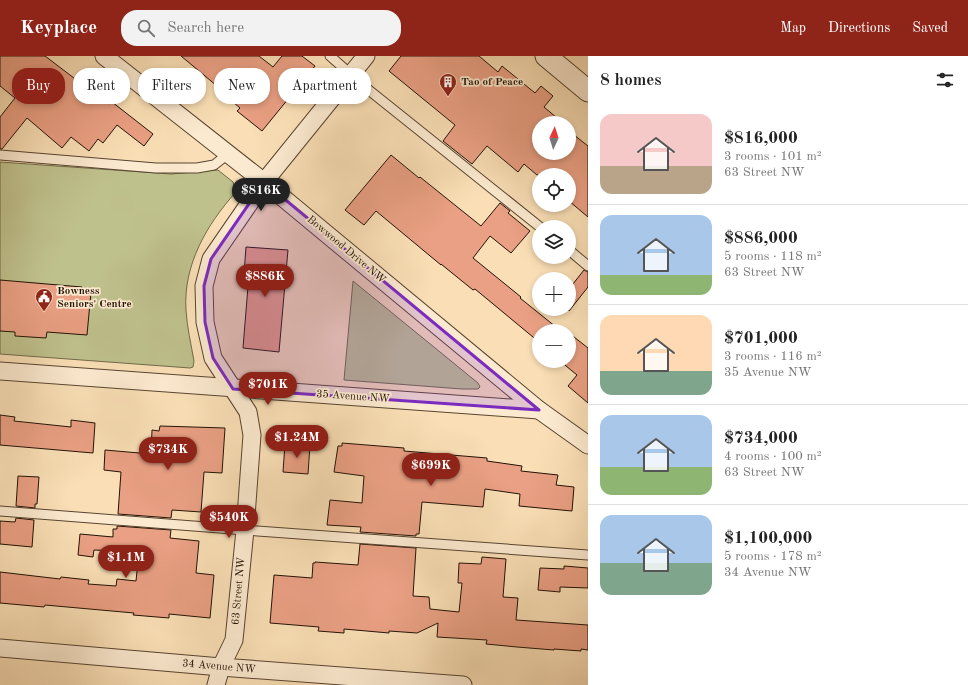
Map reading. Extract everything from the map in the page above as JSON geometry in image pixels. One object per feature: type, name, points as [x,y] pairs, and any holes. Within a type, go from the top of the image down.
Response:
[{"type":"street","name":"Bowwood Drive NW","points":[[104,56],[264,182],[539,410],[588,445]]},
{"type":"street","name":"63 Street NW","points":[[357,68],[366,56]]},
{"type":"street","points":[[546,56],[588,91]]},
{"type":"street","name":"63 Street NW","points":[[216,685],[234,640],[245,530],[252,435],[248,412],[213,358],[205,322],[204,286],[211,259],[264,182],[327,104]]},
{"type":"street","name":"35 Avenue NW","points":[[0,371],[539,410]]},
{"type":"street","name":"34 Avenue NW","points":[[0,648],[222,667],[463,685]]},
{"type":"lane","points":[[330,56],[343,68]]},
{"type":"lane","points":[[371,91],[532,221]]},
{"type":"lane","points":[[0,156],[156,168],[197,168],[214,165],[228,154]]},
{"type":"lane","points":[[576,256],[588,266]]},
{"type":"lane","points":[[0,511],[588,554]]},
{"type":"highlighted area","points":[[264,182],[539,410],[233,389],[213,358],[205,322],[204,286],[211,259]]},
{"type":"green space","points":[[0,162],[171,174],[218,170],[233,182],[236,192],[225,204],[199,246],[188,277],[186,310],[194,361],[193,367],[0,354]]},
{"type":"green space","points":[[353,281],[478,383],[480,387],[478,389],[462,389],[344,380]]},
{"type":"building","points":[[0,56],[45,56],[61,68],[12,68],[12,96],[0,86]]},
{"type":"building","points":[[181,56],[259,56],[273,67],[282,56],[302,56],[315,66],[313,68],[278,68],[278,104],[284,104],[262,131],[237,111],[240,108],[235,104],[270,104],[270,68],[214,68],[214,84],[206,77],[206,68],[195,68]]},
{"type":"building","points":[[401,56],[479,56],[498,72],[502,66],[535,93],[541,86],[553,96],[544,107],[555,116],[532,116],[532,160],[576,160],[576,137],[588,146],[588,217],[576,207],[576,168],[532,168],[532,171],[524,164],[518,172],[487,146],[472,164],[443,141],[455,125],[389,71]]},
{"type":"building","points":[[65,71],[73,77],[73,104],[115,104],[153,134],[144,146],[117,125],[103,143],[98,139],[89,151],[71,137],[62,148],[27,118],[2,149],[0,149],[0,117],[12,102],[12,104],[65,104]]},
{"type":"building","points":[[391,155],[481,226],[500,203],[510,211],[508,213],[530,231],[511,253],[490,236],[473,258],[532,308],[532,316],[542,316],[552,324],[532,324],[532,336],[475,289],[473,290],[441,265],[376,211],[364,225],[345,210]]},
{"type":"building","points":[[246,247],[288,250],[279,352],[243,348],[249,274],[244,274]]},
{"type":"building","points":[[584,270],[588,272],[588,287],[576,302],[576,280]]},
{"type":"building","name":"Bowness Seniors' Centre","points":[[0,280],[82,287],[81,291],[91,292],[87,335],[47,332],[46,338],[15,336],[15,332],[0,331]]},
{"type":"building","points":[[576,339],[588,348],[588,403],[568,386],[577,375],[568,368],[576,368]]},
{"type":"building","points":[[0,415],[15,417],[14,421],[71,427],[71,420],[95,423],[93,453],[0,445]]},
{"type":"building","points":[[160,426],[225,428],[222,473],[204,472],[201,512],[172,510],[171,518],[118,514],[121,472],[104,470],[105,450],[151,454],[152,430],[159,431]]},
{"type":"building","points":[[342,443],[404,448],[404,451],[487,458],[487,461],[522,466],[521,471],[558,475],[556,485],[574,487],[572,511],[519,506],[520,494],[485,489],[483,507],[422,502],[419,534],[416,534],[416,536],[360,532],[361,527],[327,525],[330,500],[362,503],[364,476],[334,472],[338,446],[342,446]]},
{"type":"building","points":[[285,444],[310,445],[308,474],[283,472]]},
{"type":"building","points":[[18,476],[39,477],[37,504],[35,504],[35,508],[16,506]]},
{"type":"building","points":[[16,518],[34,520],[32,547],[0,544],[0,521],[15,522]]},
{"type":"building","points":[[117,526],[171,530],[170,538],[199,541],[196,573],[214,575],[210,618],[169,614],[169,618],[133,615],[134,613],[45,605],[44,607],[0,603],[0,572],[60,579],[61,577],[89,580],[88,584],[116,586],[117,579],[136,581],[139,552],[94,550],[93,557],[78,555],[80,534],[113,537],[113,529],[117,529]]},
{"type":"building","points":[[360,544],[416,548],[413,596],[429,597],[430,609],[459,612],[462,583],[458,583],[459,563],[481,564],[482,557],[506,559],[503,597],[518,598],[516,620],[588,625],[588,650],[554,650],[517,647],[486,644],[487,640],[437,637],[438,623],[417,633],[389,631],[389,633],[344,629],[344,633],[318,631],[319,627],[270,623],[274,575],[312,578],[313,563],[315,562],[358,565]]},
{"type":"building","points":[[564,566],[588,568],[588,588],[560,587],[560,592],[538,590],[540,568],[564,569]]},
{"type":"place","name":"Tao of Peace","points":[[448,97]]},
{"type":"place","name":"Bowness Seniors' Centre","points":[[44,312]]}]
